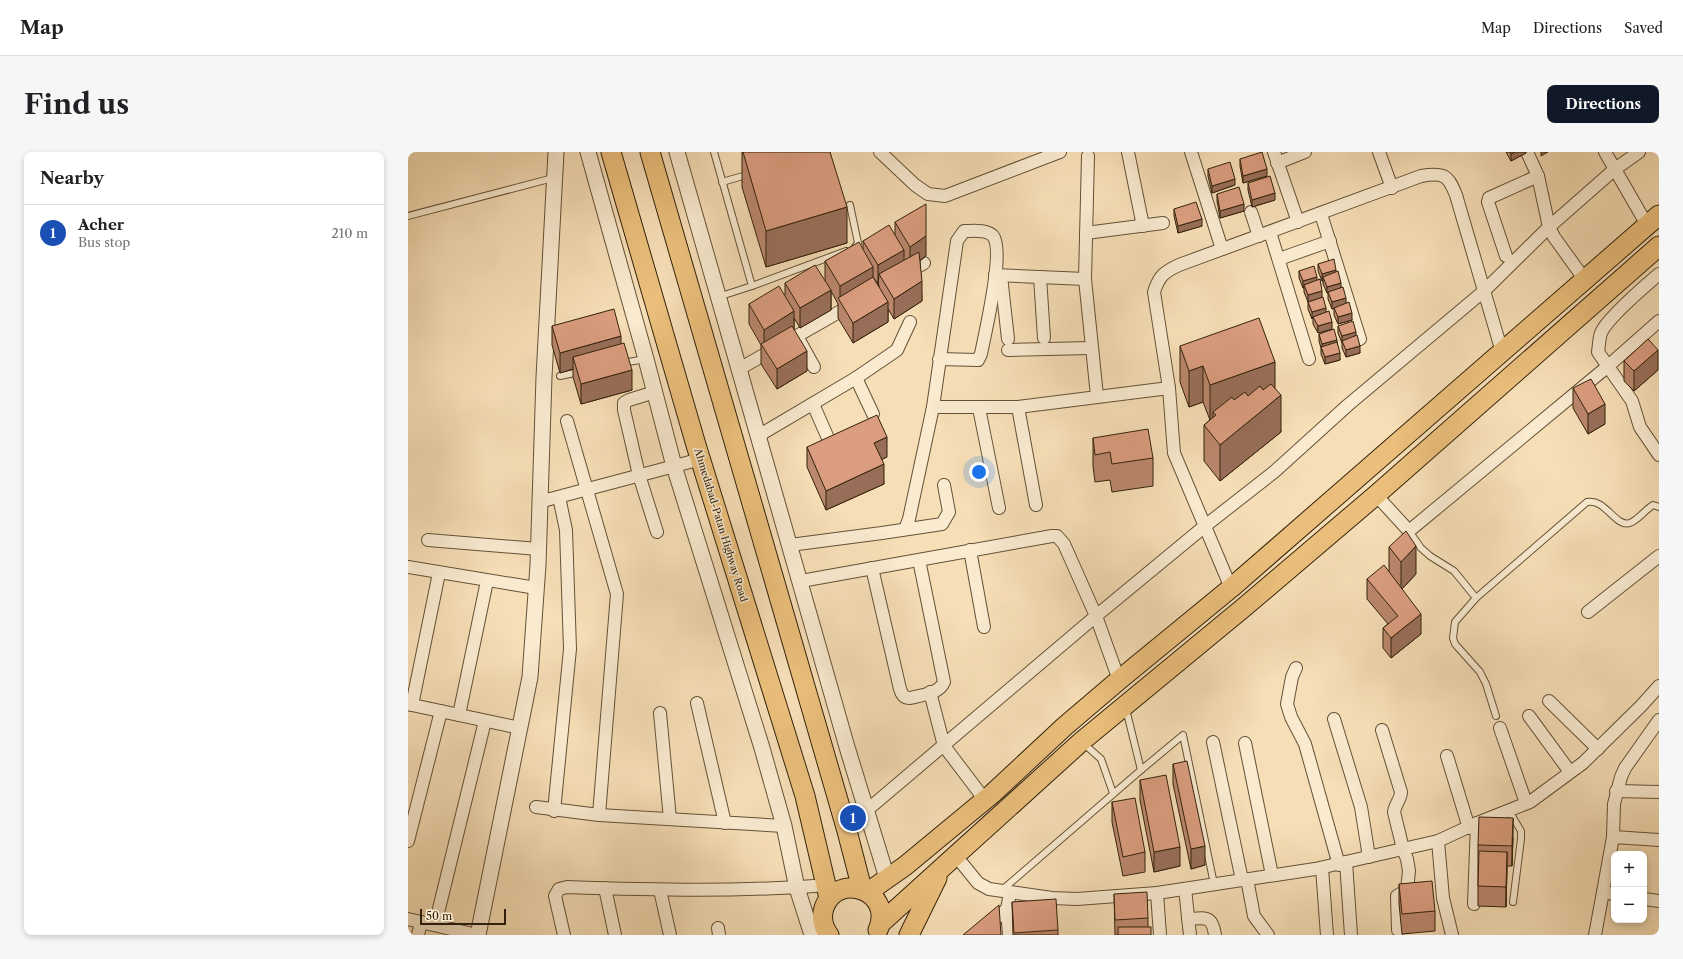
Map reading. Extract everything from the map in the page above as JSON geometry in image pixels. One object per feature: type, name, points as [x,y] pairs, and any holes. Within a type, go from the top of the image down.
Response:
[{"type":"main road","name":"Ahmedabad-Patan Highway Road","points":[[611,152],[701,459],[805,796],[828,892]]},
{"type":"main road","points":[[650,152],[865,891]]},
{"type":"main road","points":[[865,891],[905,866],[985,800],[1065,726],[1231,588],[1653,220]]},
{"type":"main road","points":[[878,929],[949,862],[1082,742],[1376,495],[1659,246]]},
{"type":"main road","points":[[1065,726],[1082,742]]},
{"type":"main road","points":[[909,935],[949,862]]},
{"type":"main road","points":[[829,935],[822,918],[828,892],[834,893],[848,888],[865,891],[878,902],[881,909],[878,929]]},
{"type":"street","points":[[408,919],[478,935],[530,677],[538,549],[544,377],[556,152]]},
{"type":"street","points":[[588,152],[646,358],[674,466],[732,648],[784,826],[797,888],[812,935]]},
{"type":"street","points":[[677,152],[866,811],[887,878]]},
{"type":"street","points":[[880,152],[915,185],[928,194],[945,196],[1060,152]]},
{"type":"street","points":[[1128,152],[1143,226]]},
{"type":"street","points":[[1191,152],[1222,249]]},
{"type":"street","points":[[1298,222],[1276,157],[1305,152]]},
{"type":"street","points":[[1379,152],[1392,188]]},
{"type":"street","points":[[1527,152],[1538,176],[1549,226],[1554,237],[1585,280]]},
{"type":"street","points":[[1605,152],[1653,220]]},
{"type":"street","points":[[866,811],[1096,616],[1205,526],[1274,472],[1348,406],[1484,291],[1549,226],[1615,168],[1639,152]]},
{"type":"street","points":[[1088,156],[1085,279],[1097,396]]},
{"type":"street","points":[[1231,588],[1174,453],[1169,388],[1154,292],[1158,282],[1165,272],[1179,265],[1392,188],[1421,176],[1431,174],[1441,176],[1450,180],[1456,195],[1502,352]]},
{"type":"street","points":[[1506,256],[1488,202],[1489,198],[1538,176]]},
{"type":"street","points":[[1251,212],[1279,259],[1309,359]]},
{"type":"street","points":[[1321,214],[1360,340]]},
{"type":"street","points":[[1086,233],[1163,223]]},
{"type":"street","points":[[905,529],[933,407],[957,241],[964,231],[984,232],[992,235],[996,241],[998,276],[1008,345],[1091,348]]},
{"type":"street","points":[[1279,259],[1330,241]]},
{"type":"street","points":[[897,278],[924,263]]},
{"type":"street","points":[[1659,274],[1638,292],[1605,326],[1601,334],[1598,352],[1632,401],[1640,427],[1659,455]]},
{"type":"street","points":[[998,276],[1085,279]]},
{"type":"street","points":[[939,359],[978,360],[981,354],[998,276]]},
{"type":"street","points":[[1040,277],[1044,338]]},
{"type":"street","points":[[739,369],[864,298]]},
{"type":"street","points":[[1376,495],[1409,531],[1607,367],[1659,320]]},
{"type":"street","points":[[758,436],[856,378],[897,350],[910,322]]},
{"type":"street","points":[[797,336],[814,368]]},
{"type":"street","points":[[856,378],[873,414]]},
{"type":"street","points":[[933,407],[1018,407],[1169,388]]},
{"type":"street","points":[[655,392],[629,400],[624,403],[624,410],[639,475],[657,532]]},
{"type":"street","points":[[813,404],[831,445]]},
{"type":"street","points":[[1018,407],[1036,505]]},
{"type":"street","points":[[978,408],[999,508]]},
{"type":"street","points":[[567,421],[616,594],[599,815]]},
{"type":"street","points":[[540,502],[701,459]]},
{"type":"street","points":[[790,545],[942,524],[949,512],[944,485]]},
{"type":"street","points":[[554,810],[570,648],[566,535],[559,497]]},
{"type":"street","points":[[800,581],[970,550],[1057,536],[1064,544],[1096,616],[1119,680]]},
{"type":"street","points":[[428,540],[538,549]]},
{"type":"street","points":[[970,550],[984,627]]},
{"type":"street","points":[[1588,612],[1659,556]]},
{"type":"street","points":[[872,568],[902,695],[906,698],[910,698],[941,688],[944,682],[919,560]]},
{"type":"street","points":[[408,568],[536,588]]},
{"type":"street","points":[[439,573],[410,704],[520,728]]},
{"type":"street","points":[[459,715],[487,581]]},
{"type":"street","points":[[1296,668],[1292,677],[1287,704],[1293,722],[1304,744],[1343,863],[1351,935]]},
{"type":"street","points":[[949,862],[978,883],[990,889],[1052,898],[1077,899],[1157,893],[1322,868],[1438,841],[1526,804],[1583,763],[1641,706],[1659,686]]},
{"type":"street","points":[[930,692],[944,746],[985,800]]},
{"type":"street","points":[[1549,701],[1598,749]]},
{"type":"street","points":[[697,703],[725,823]]},
{"type":"street","points":[[408,841],[441,711]]},
{"type":"street","points":[[660,713],[670,819]]},
{"type":"street","points":[[1529,716],[1570,772]]},
{"type":"street","points":[[1334,719],[1361,807],[1369,857]]},
{"type":"street","points":[[1594,935],[1608,893],[1616,791],[1625,768],[1659,720]]},
{"type":"street","points":[[435,925],[485,721]]},
{"type":"street","points":[[1500,728],[1526,804]]},
{"type":"street","points":[[1382,730],[1401,792],[1401,798],[1397,802],[1394,812],[1407,859],[1407,890],[1397,896],[1398,930]]},
{"type":"street","points":[[1213,742],[1244,879],[1254,916],[1268,935]]},
{"type":"street","points":[[1245,743],[1272,875]]},
{"type":"street","points":[[1447,756],[1473,825],[1474,904]]},
{"type":"street","points":[[1616,791],[1659,792]]},
{"type":"street","points":[[536,807],[599,815],[784,826]]},
{"type":"street","points":[[1613,837],[1659,840]]},
{"type":"street","points":[[1438,841],[1443,898],[1452,935]]},
{"type":"street","points":[[1322,868],[1327,935]]},
{"type":"street","points":[[564,935],[555,896],[559,889],[567,887],[660,890],[797,888],[828,892]]},
{"type":"street","points":[[605,888],[615,935]]},
{"type":"street","points":[[1185,889],[1190,935]]},
{"type":"street","points":[[660,890],[670,935]]},
{"type":"street","points":[[1006,892],[1009,935]]},
{"type":"street","points":[[1157,893],[1160,935]]},
{"type":"street","points":[[1647,899],[1659,901]]},
{"type":"street","points":[[977,935],[1007,909]]},
{"type":"street","points":[[1188,919],[1206,918],[1211,920],[1214,925],[1215,935]]},
{"type":"street","points":[[418,935],[421,922]]},
{"type":"lane","points":[[714,152],[752,286]]},
{"type":"lane","points":[[722,182],[760,171]]},
{"type":"lane","points":[[408,216],[555,177]]},
{"type":"lane","points":[[718,296],[752,286],[856,247],[858,243],[850,205]]},
{"type":"lane","points":[[617,364],[646,358]]},
{"type":"lane","points":[[560,376],[589,370]]},
{"type":"lane","points":[[1496,716],[1486,684],[1480,672],[1458,650],[1455,644],[1455,622],[1476,598],[1580,506],[1587,502],[1592,501],[1598,503],[1621,522],[1627,524],[1632,522],[1653,505],[1659,506]]},
{"type":"lane","points":[[1409,531],[1430,556],[1454,570],[1476,598]]},
{"type":"lane","points":[[1125,706],[1141,770]]},
{"type":"lane","points":[[1006,892],[1114,793],[1184,735],[1214,884]]},
{"type":"lane","points":[[1082,742],[1101,759],[1114,793]]},
{"type":"lane","points":[[1509,811],[1520,831],[1521,839],[1513,902]]},
{"type":"building","points":[[743,152],[830,152],[847,207],[766,231]]},
{"type":"building","points":[[1262,152],[1267,169],[1243,176],[1240,159]]},
{"type":"building","points":[[1230,162],[1235,179],[1212,186],[1208,169]]},
{"type":"building","points":[[1270,176],[1275,193],[1252,200],[1248,183]]},
{"type":"building","points":[[1239,187],[1244,204],[1220,211],[1217,194]]},
{"type":"building","points":[[1196,202],[1202,219],[1178,226],[1174,209]]},
{"type":"building","points":[[926,204],[926,236],[910,247],[895,222]]},
{"type":"building","points":[[889,225],[904,250],[878,265],[863,241]]},
{"type":"building","points":[[859,242],[873,267],[840,286],[825,261]]},
{"type":"building","points":[[919,252],[922,281],[894,299],[879,274]]},
{"type":"building","points":[[1334,259],[1336,270],[1322,274],[1318,264]]},
{"type":"building","points":[[815,265],[831,290],[800,308],[785,283]]},
{"type":"building","points":[[1314,266],[1317,277],[1303,281],[1299,271]]},
{"type":"building","points":[[1338,271],[1341,283],[1327,287],[1323,277]]},
{"type":"building","points":[[873,277],[888,302],[853,323],[838,298]]},
{"type":"building","points":[[1320,279],[1322,291],[1308,295],[1304,285]]},
{"type":"building","points":[[779,286],[794,311],[764,330],[749,304]]},
{"type":"building","points":[[1343,287],[1346,298],[1332,302],[1328,292]]},
{"type":"building","points":[[1323,297],[1326,308],[1312,312],[1308,302]]},
{"type":"building","points":[[1349,302],[1352,313],[1338,317],[1334,308]]},
{"type":"building","points":[[614,309],[621,336],[560,353],[552,326]]},
{"type":"building","points":[[1329,311],[1332,322],[1318,326],[1313,317]]},
{"type":"building","points":[[1259,318],[1275,362],[1210,385],[1203,366],[1189,371],[1180,346]]},
{"type":"building","points":[[1353,321],[1356,332],[1342,336],[1338,326]]},
{"type":"building","points":[[792,326],[807,351],[777,369],[761,344]]},
{"type":"building","points":[[1334,329],[1337,340],[1322,344],[1319,334]]},
{"type":"building","points":[[1357,335],[1360,346],[1346,350],[1342,341]]},
{"type":"building","points":[[1648,339],[1658,350],[1634,371],[1624,361]]},
{"type":"building","points":[[1337,342],[1340,353],[1325,357],[1321,347]]},
{"type":"building","points":[[624,343],[632,370],[581,384],[573,357]]},
{"type":"building","points":[[1591,379],[1605,404],[1588,414],[1573,388]]},
{"type":"building","points":[[1271,384],[1281,395],[1220,445],[1204,425],[1216,415],[1213,412],[1232,397],[1234,400],[1245,392],[1248,396],[1260,386],[1263,390]]},
{"type":"building","points":[[877,415],[887,437],[874,443],[884,464],[826,491],[807,447]]},
{"type":"building","points":[[1148,429],[1153,458],[1112,464],[1110,452],[1095,455],[1093,438]]},
{"type":"building","points":[[1406,531],[1416,546],[1401,562],[1389,547]]},
{"type":"building","points":[[1384,565],[1421,614],[1391,638],[1383,628],[1398,616],[1367,579]]},
{"type":"building","points":[[1187,761],[1205,846],[1191,849],[1173,764]]},
{"type":"building","points":[[1166,775],[1180,847],[1154,852],[1140,780]]},
{"type":"building","points":[[1135,798],[1145,852],[1123,857],[1112,802]]},
{"type":"building","points":[[1479,817],[1513,818],[1512,846],[1478,845]]},
{"type":"building","points":[[1479,851],[1507,852],[1506,887],[1478,886]]},
{"type":"building","points":[[1432,881],[1435,911],[1402,914],[1399,884]]},
{"type":"building","points":[[1147,892],[1148,918],[1115,920],[1114,894]]},
{"type":"building","points":[[1056,899],[1058,930],[1014,933],[1012,902]]},
{"type":"building","points":[[999,905],[1001,935],[963,935]]},
{"type":"building","points":[[1118,927],[1151,927],[1151,935],[1118,935]]},
{"type":"place","name":"Acher","points":[[853,818]]}]
